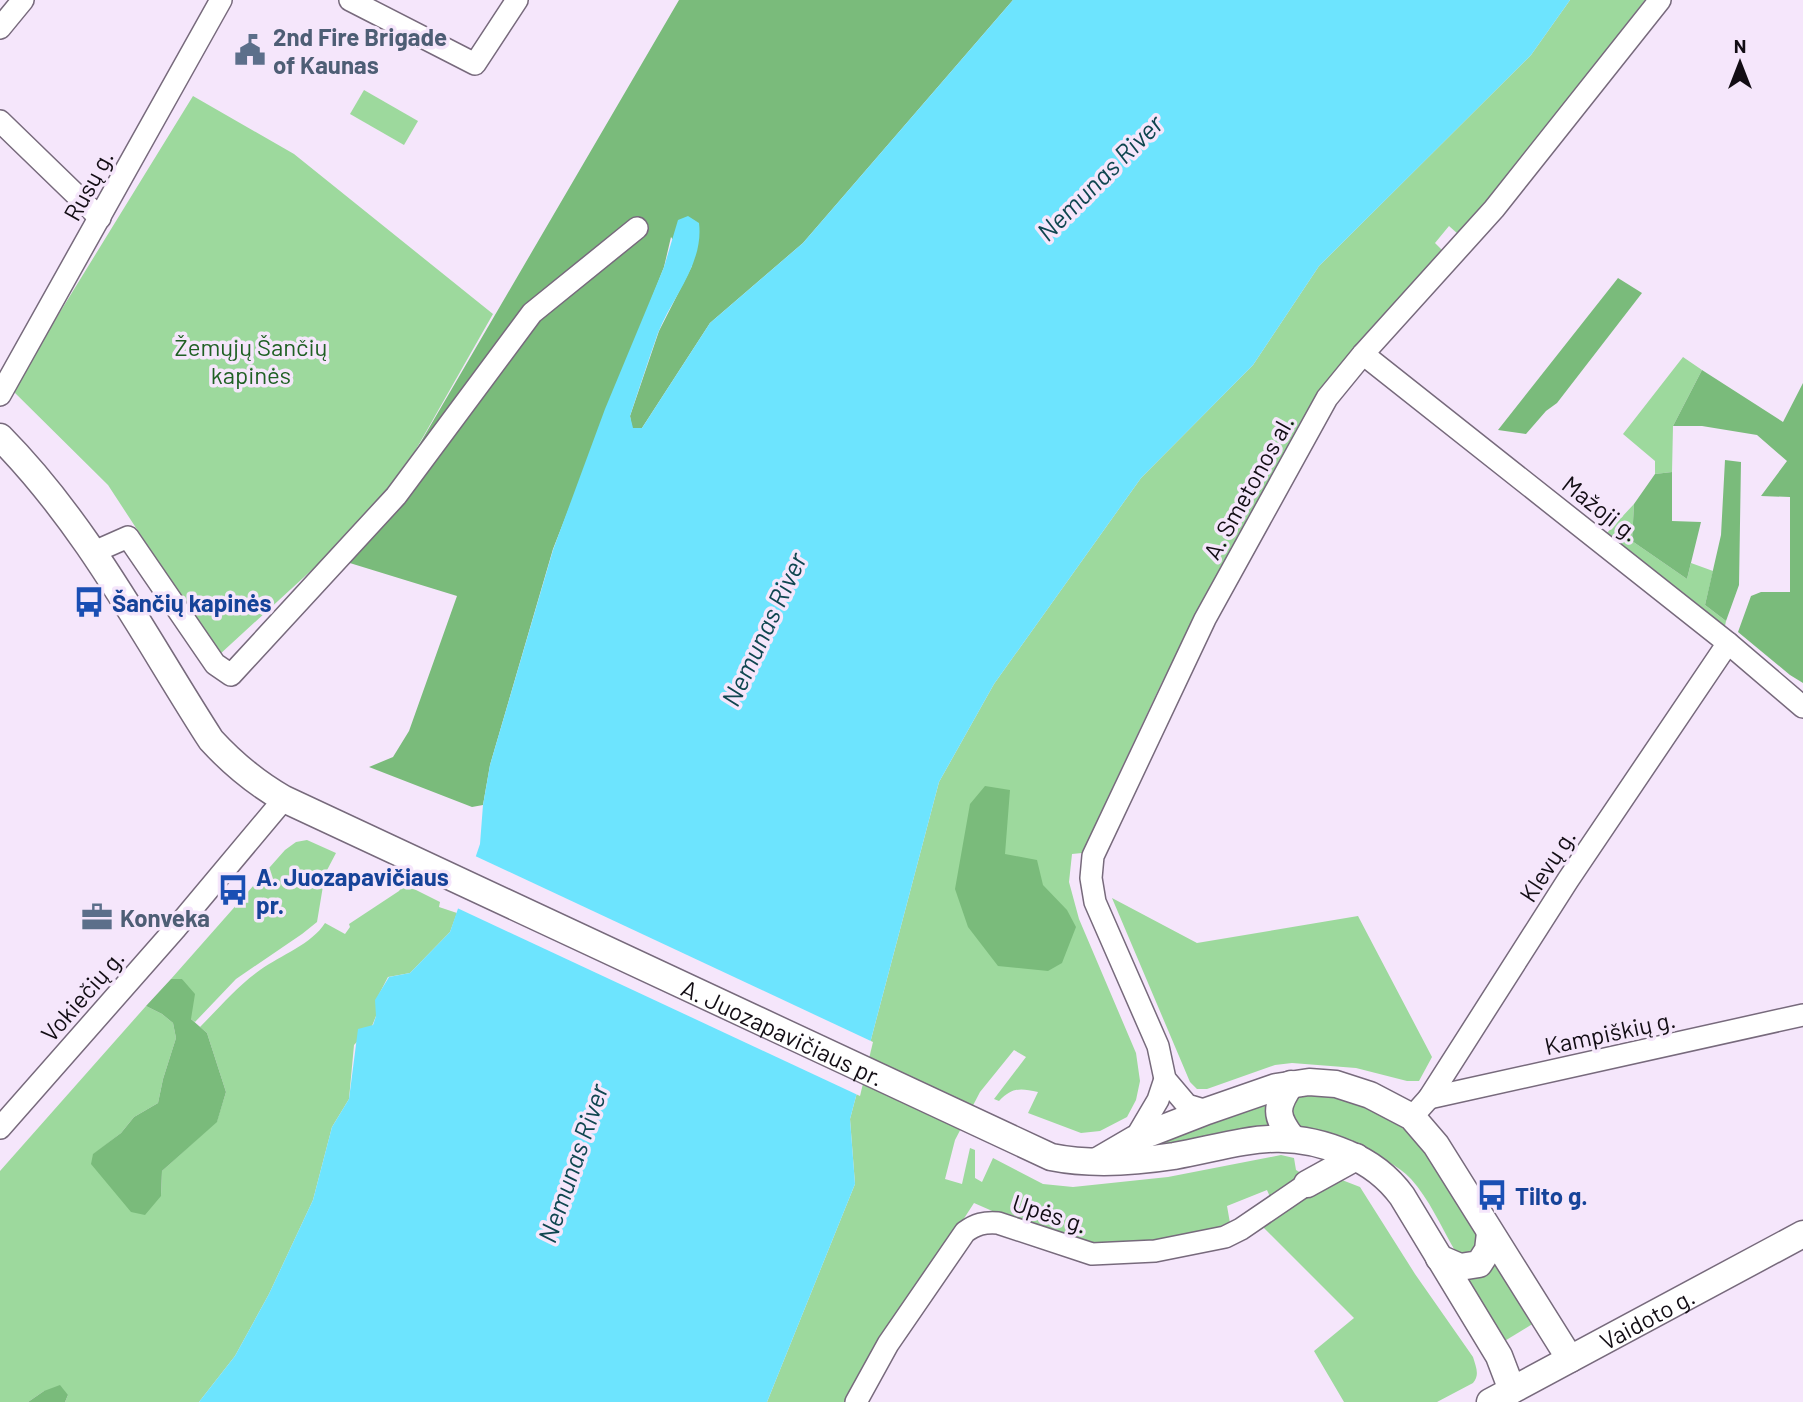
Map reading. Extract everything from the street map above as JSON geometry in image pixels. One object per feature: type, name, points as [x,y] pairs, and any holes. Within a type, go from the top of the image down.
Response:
[{"type":"main road","name":"A. Juozapavičiaus pr.","points":[[0,438],[30,467],[62,506],[94,552],[211,740],[235,766],[284,799],[1051,1157],[1078,1162],[1174,1156],[1234,1142],[1298,1139]]},
{"type":"main road","points":[[1290,1084],[1279,1100],[1279,1115],[1281,1124],[1298,1139],[1311,1163],[1307,1184]]},
{"type":"main road","points":[[1098,1161],[1135,1139],[1207,1111],[1290,1084],[1336,1084],[1420,1107],[1436,1145],[1570,1359]]},
{"type":"main road","points":[[1298,1139],[1356,1157],[1393,1183],[1499,1356],[1507,1398]]},
{"type":"main road","points":[[1307,1184],[1356,1157]]},
{"type":"main road","points":[[1439,1258],[1460,1267],[1479,1264],[1489,1250],[1490,1233]]},
{"type":"main road","name":"Vaidoto g.","points":[[1507,1398],[1570,1359],[1803,1234]]},
{"type":"street","points":[[0,29],[23,0]]},
{"type":"street","name":"Rusų g.","points":[[0,395],[221,0]]},
{"type":"street","points":[[350,0],[475,64],[517,0]]},
{"type":"street","name":"A. Smetonos al.","points":[[1207,1111],[1187,1105],[1165,1079],[1158,1046],[1095,902],[1091,878],[1093,856],[1205,619],[1327,398],[1363,354],[1494,209],[1660,0]]},
{"type":"street","points":[[0,121],[100,218]]},
{"type":"street","points":[[94,552],[128,537],[215,664],[231,675],[396,496],[531,313],[637,228]]},
{"type":"street","name":"Mažoji g.","points":[[1363,354],[1728,643],[1803,706]]},
{"type":"street","name":"Klevų g.","points":[[1420,1107],[1568,880],[1728,643]]},
{"type":"street","name":"Vokiečių g.","points":[[0,1128],[176,928],[284,799]]},
{"type":"street","name":"Kampiškių g.","points":[[1420,1107],[1803,1015]]},
{"type":"street","points":[[1135,1139],[1158,1100],[1165,1079]]},
{"type":"street","name":"Upės g.","points":[[856,1402],[895,1333],[965,1232],[974,1225],[998,1223],[1092,1254],[1155,1251],[1225,1237],[1307,1184]]},
{"type":"green space","points":[[679,0],[1013,0],[803,243],[710,323],[642,428],[632,428],[630,416],[659,331],[692,266],[671,237],[664,267],[553,549],[490,765],[483,805],[472,807],[369,767],[393,757],[409,731],[457,596],[327,556],[398,481]]},
{"type":"green space","points":[[1570,0],[1645,0],[1532,146],[1458,234],[1449,226],[1435,243],[1443,251],[1353,352],[1305,417],[1162,682],[1082,853],[1072,854],[1069,882],[1079,919],[1136,1053],[1140,1081],[1136,1100],[1127,1117],[1100,1131],[1081,1133],[1028,1113],[1038,1092],[1017,1090],[1008,1093],[999,1101],[994,1099],[1026,1057],[1014,1050],[980,1092],[955,1140],[945,1179],[962,1184],[970,1148],[975,1150],[975,1178],[982,1182],[993,1158],[1043,1184],[1073,1187],[1168,1177],[1281,1155],[1294,1158],[1296,1170],[1301,1173],[1296,1181],[1270,1197],[1267,1190],[1227,1206],[1230,1223],[1212,1234],[1191,1240],[1092,1245],[1040,1232],[974,1203],[888,1336],[852,1402],[767,1402],[855,1184],[850,1119],[939,782],[994,684],[1141,478],[1253,365],[1319,266],[1531,55]]},
{"type":"green space","points":[[364,90],[418,121],[404,145],[350,114]]},
{"type":"green space","name":"Žemųjų Šančių kapinės","points":[[193,96],[294,154],[493,314],[398,481],[327,556],[219,655],[108,485],[12,390]]},
{"type":"green space","points":[[1618,278],[1642,293],[1557,403],[1546,411],[1526,434],[1498,430]]},
{"type":"green space","points":[[1683,357],[1702,370],[1673,426],[1672,472],[1655,474],[1655,461],[1623,434]]},
{"type":"green space","points":[[1702,370],[1783,422],[1803,383],[1803,683],[1738,632],[1751,596],[1761,592],[1790,592],[1790,497],[1761,496],[1787,461],[1757,435],[1702,426],[1673,426]]},
{"type":"green space","points":[[1725,460],[1741,462],[1739,585],[1726,621],[1705,605],[1721,535]]},
{"type":"green space","points":[[1672,472],[1672,521],[1701,522],[1687,579],[1632,541],[1634,504],[1655,474]]},
{"type":"green space","points":[[1634,504],[1632,541],[1687,579],[1691,563],[1713,571],[1705,605],[1726,621],[1724,631],[1606,534]]},
{"type":"green space","points":[[985,786],[1010,790],[1005,854],[1037,860],[1043,885],[1067,910],[1076,927],[1062,963],[1048,971],[998,966],[968,927],[955,889],[970,804]]},
{"type":"green space","points":[[307,840],[336,853],[325,874],[317,922],[236,979],[195,1022],[191,1019],[182,979],[171,979],[285,850],[296,842]]},
{"type":"green space","points":[[404,884],[440,902],[439,907],[457,913],[450,932],[410,973],[388,977],[376,1000],[376,1016],[372,1026],[354,1045],[349,1099],[332,1127],[313,1200],[269,1294],[235,1356],[199,1402],[65,1402],[68,1395],[44,1391],[28,1402],[0,1402],[0,1171],[146,1006],[173,1023],[176,1038],[158,1103],[134,1117],[121,1133],[94,1154],[161,1196],[162,1171],[217,1121],[226,1092],[207,1033],[200,1027],[252,976],[304,943],[325,923],[345,934],[349,924],[399,891]]},
{"type":"green space","points":[[1112,898],[1197,943],[1358,916],[1432,1057],[1419,1081],[1407,1081],[1356,1068],[1292,1063],[1275,1065],[1207,1089],[1197,1089],[1190,1082]]},
{"type":"green space","points":[[171,979],[182,979],[195,994],[191,1019],[207,1033],[226,1092],[217,1122],[162,1171],[161,1196],[145,1215],[131,1212],[91,1164],[93,1154],[121,1133],[134,1117],[158,1103],[176,1038],[173,1023],[146,1006]]},
{"type":"green space","points":[[1301,1095],[1334,1098],[1367,1107],[1396,1123],[1409,1134],[1436,1166],[1477,1232],[1478,1248],[1466,1254],[1454,1249],[1411,1179],[1387,1161],[1341,1141],[1296,1126],[1290,1104]]},
{"type":"green space","points":[[1267,1104],[1267,1127],[1149,1150],[1149,1144]]},
{"type":"green space","points":[[1342,1180],[1360,1187],[1415,1274],[1473,1357],[1477,1374],[1473,1383],[1437,1402],[1344,1402],[1314,1351],[1354,1318],[1261,1225],[1331,1181]]},
{"type":"green space","points":[[1494,1261],[1534,1323],[1503,1342],[1465,1279]]},
{"type":"green space","points":[[60,1385],[68,1395],[65,1402],[28,1402],[44,1391]]},
{"type":"water","name":"Nemunas River","points":[[1013,0],[1570,0],[1531,55],[1319,266],[1253,365],[1141,478],[994,684],[939,782],[850,1119],[855,1184],[767,1402],[199,1402],[235,1356],[269,1294],[313,1200],[332,1127],[349,1099],[358,1029],[373,1025],[376,1016],[375,1000],[389,977],[410,973],[450,932],[480,844],[490,765],[553,550],[605,409],[664,267],[678,220],[688,216],[699,223],[697,252],[686,280],[658,333],[630,416],[633,428],[642,428],[710,323],[803,243]]},
{"type":"pier","points":[[473,855],[873,1042],[860,1096],[455,907]]},
{"type":"place","name":"2nd Fire Brigade of Kaunas","points":[[250,50]]},
{"type":"place","name":"Šančių kapinės","points":[[89,602]]},
{"type":"place","name":"A. Juozapavičiaus pr.","points":[[233,890]]},
{"type":"place","name":"Konveka","points":[[97,917]]},
{"type":"place","name":"Tilto g.","points":[[1492,1195]]}]
